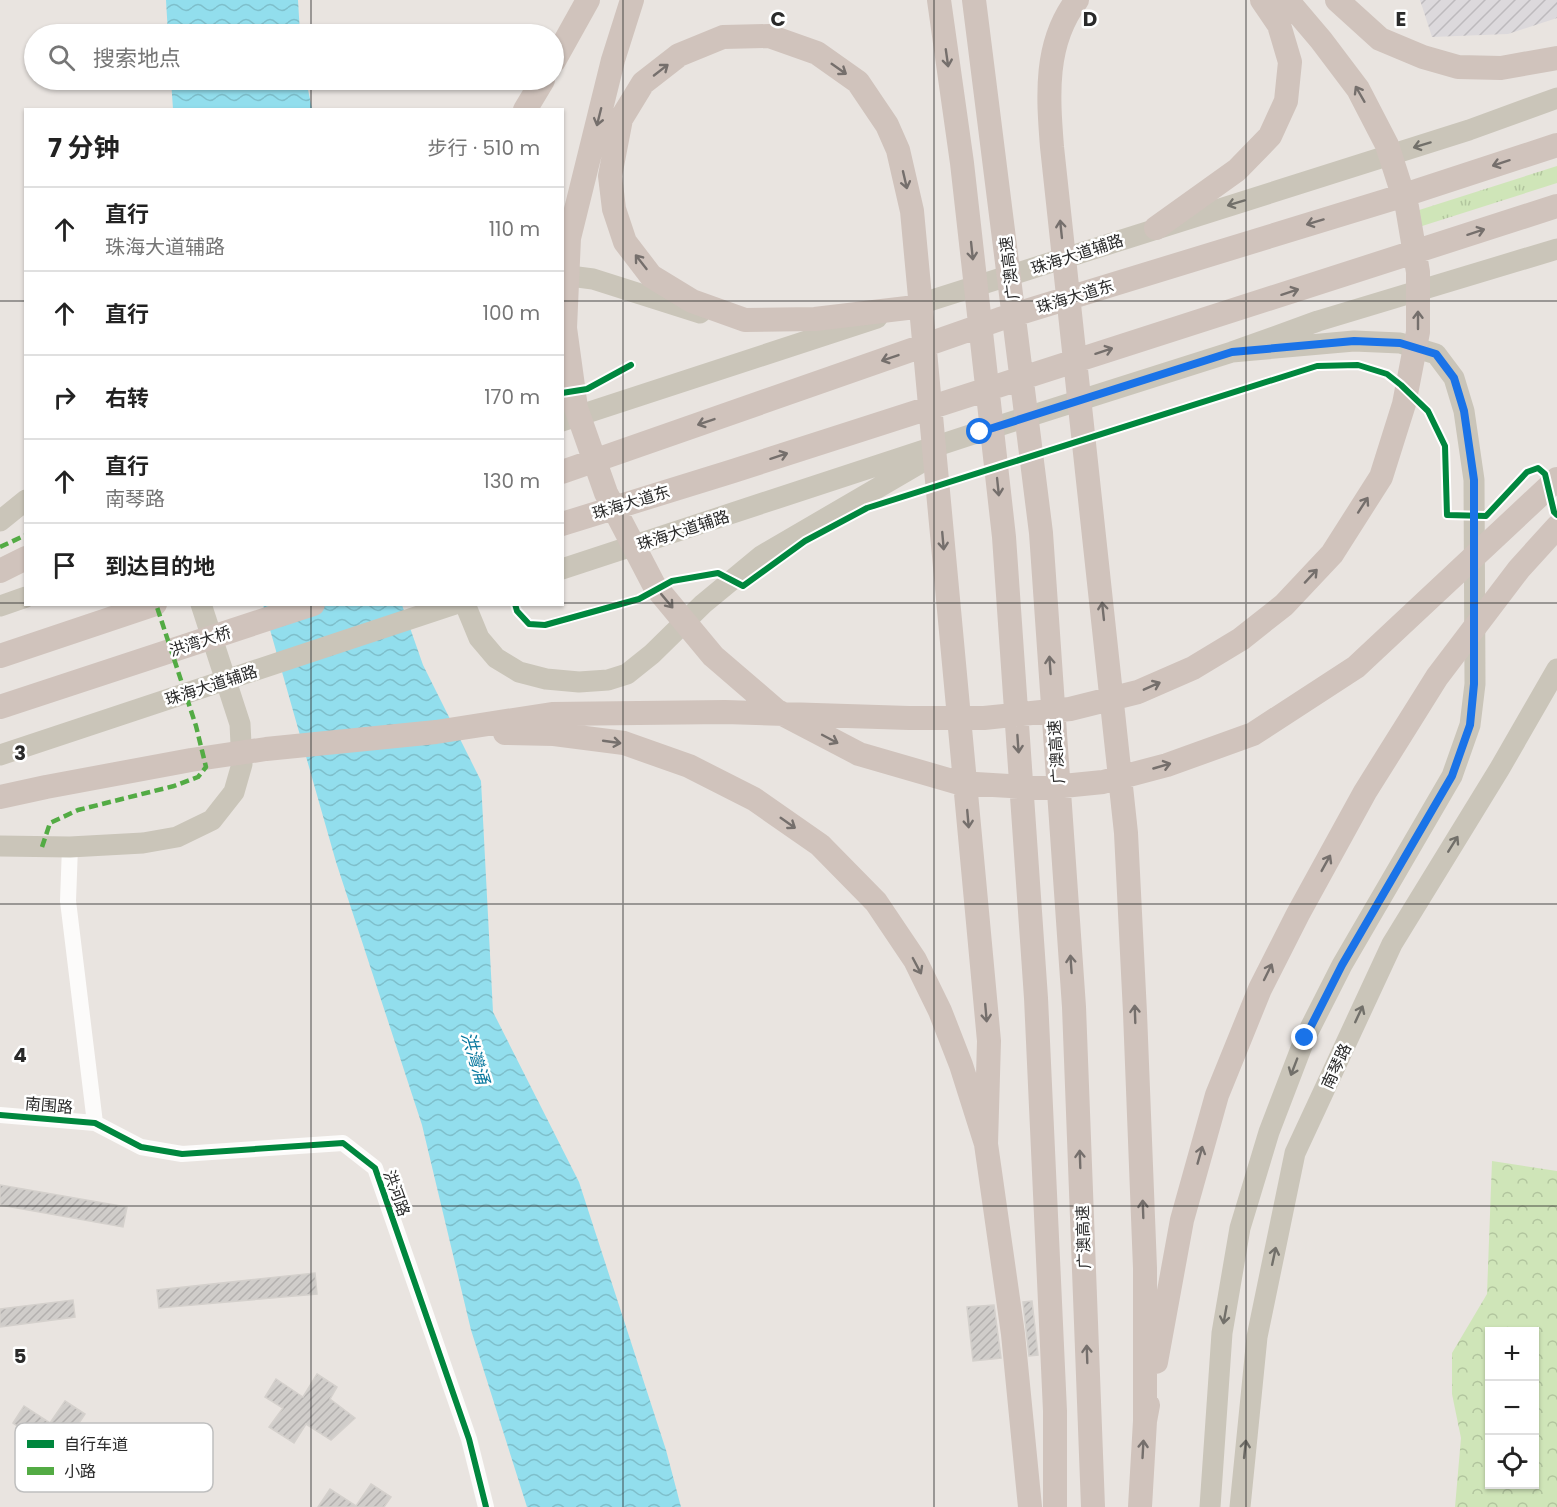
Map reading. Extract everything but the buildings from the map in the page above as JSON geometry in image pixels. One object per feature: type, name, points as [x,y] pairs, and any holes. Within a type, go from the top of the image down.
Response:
[{"type":"highway","points":[[564,43],[588,0]]},
{"type":"highway","points":[[632,0],[613,60],[569,238],[566,328],[576,408],[606,493],[654,585],[713,656],[777,711],[859,754],[959,783],[1043,788],[1103,782],[1146,771],[1253,734],[1356,667],[1557,479]]},
{"type":"highway","points":[[939,0],[962,163],[1004,537],[1036,998],[1055,1411],[1055,1507]]},
{"type":"highway","name":"广澳高速","points":[[975,0],[1041,533],[1074,1007],[1093,1507]]},
{"type":"highway","points":[[1077,0],[1066,14],[1052,56],[1048,95],[1126,833],[1145,1268],[1145,1421],[1140,1507]]},
{"type":"highway","points":[[1156,228],[1237,170],[1270,136],[1286,101],[1290,62],[1279,25],[1262,0]]},
{"type":"highway","points":[[0,797],[191,760],[266,749],[436,732],[725,712],[984,718],[1070,710],[1138,692],[1202,662],[1241,639],[1284,605],[1332,554],[1381,477],[1404,404],[1418,332],[1418,272],[1407,207],[1387,145],[1358,89],[1287,0]]},
{"type":"highway","points":[[1337,0],[1380,39],[1423,57],[1458,67],[1501,68],[1557,57]]},
{"type":"highway","points":[[907,308],[814,319],[745,320],[692,301],[651,276],[625,242],[614,209],[610,176],[621,119],[644,84],[679,55],[723,37],[769,36],[817,53],[858,82],[887,125],[898,150],[912,211],[989,1041],[986,1144],[1013,1334],[1030,1507]]},
{"type":"highway","points":[[526,108],[537,90]]},
{"type":"highway","name":"珠海大道东","points":[[564,471],[1000,319],[1557,145]]},
{"type":"highway","name":"珠海大道东","points":[[564,523],[1557,206]]},
{"type":"highway","points":[[1145,1421],[1182,1220],[1216,1095],[1260,989],[1365,792],[1437,676],[1519,569],[1557,527]]},
{"type":"highway","points":[[0,571],[24,559]]},
{"type":"highway","points":[[0,656],[149,606]]},
{"type":"highway","name":"洪湾大桥","points":[[0,707],[307,606]]},
{"type":"highway","points":[[553,724],[624,743],[689,766],[754,799],[820,845],[876,902],[915,960],[953,1043],[986,1144]]},
{"type":"main road","name":"珠海大道辅路","points":[[564,420],[1156,228],[1469,130],[1557,98]]},
{"type":"main road","name":"珠海大道辅路","points":[[564,568],[1232,352],[1381,301],[1557,249]]},
{"type":"main road","points":[[564,275],[604,282],[712,316],[745,320]]},
{"type":"main road","points":[[1210,1507],[1222,1333],[1240,1228],[1269,1132],[1305,1038],[1331,986],[1452,776],[1470,725],[1474,684],[1474,480],[1464,411],[1454,378],[1436,354],[1400,343],[1354,341],[1232,352]]},
{"type":"main road","points":[[466,606],[479,638],[496,658],[519,672],[546,679],[579,682],[608,680],[627,674],[652,654],[703,604],[761,556],[967,436]]},
{"type":"main road","points":[[0,521],[24,502]]},
{"type":"main road","points":[[0,526],[24,518]]},
{"type":"main road","points":[[0,606],[24,598]]},
{"type":"main road","points":[[0,846],[70,847],[143,843],[177,837],[212,820],[234,792],[242,764],[240,724],[202,606]]},
{"type":"main road","name":"珠海大道辅路","points":[[0,755],[450,606]]},
{"type":"main road","points":[[479,606],[491,631],[511,652],[541,666],[590,672],[629,665],[652,654]]},
{"type":"main road","name":"南琴路","points":[[1240,1507],[1257,1337],[1295,1153],[1392,944],[1500,768],[1557,669]]},
{"type":"street","points":[[70,847],[68,901],[95,1123]]},
{"type":"street","name":"南围路","points":[[0,1115],[95,1123]]},
{"type":"street","name":"洪河路","points":[[95,1123],[141,1147],[182,1154],[343,1143],[375,1168],[469,1439],[486,1507]]},
{"type":"shaded area","points":[[1420,0],[1557,0],[1557,18],[1508,34],[1432,37]]},
{"type":"green space","points":[[1557,166],[1557,183],[1419,227],[1416,211]]},
{"type":"green space","points":[[1492,1161],[1557,1171],[1557,1507],[1455,1507],[1461,1438],[1452,1394],[1452,1353],[1487,1294]]},
{"type":"water","points":[[166,0],[298,0],[299,24],[167,24]]},
{"type":"water","points":[[172,90],[308,90],[312,108],[173,108]]},
{"type":"water","name":"洪灣涌","points":[[263,606],[402,606],[423,665],[481,781],[493,1012],[579,1182],[666,1450],[681,1507],[527,1507],[471,1330],[422,1125],[336,862]]},
{"type":"marked path","points":[[0,547],[24,536]]},
{"type":"marked path","points":[[42,847],[50,823],[78,810],[174,786],[198,777],[206,767],[196,726],[157,606]]},
{"type":"cycle path","points":[[564,393],[587,389],[631,365]]},
{"type":"cycle path","points":[[516,606],[517,611],[529,624],[545,625],[639,599],[672,581],[718,573],[743,586],[805,541],[867,508],[1317,366],[1358,365],[1387,374],[1428,411],[1445,446],[1447,515],[1486,516],[1527,472],[1538,468],[1545,474],[1554,512],[1557,515]]},
{"type":"cycle path","points":[[0,1115],[95,1123],[141,1147],[182,1154],[343,1143],[375,1168],[469,1439],[486,1507]]},
{"type":"route","points":[[980,432],[1232,352],[1354,341],[1400,343],[1436,354],[1454,378],[1464,411],[1474,480],[1474,684],[1470,725],[1452,776],[1342,965],[1305,1038]]}]
